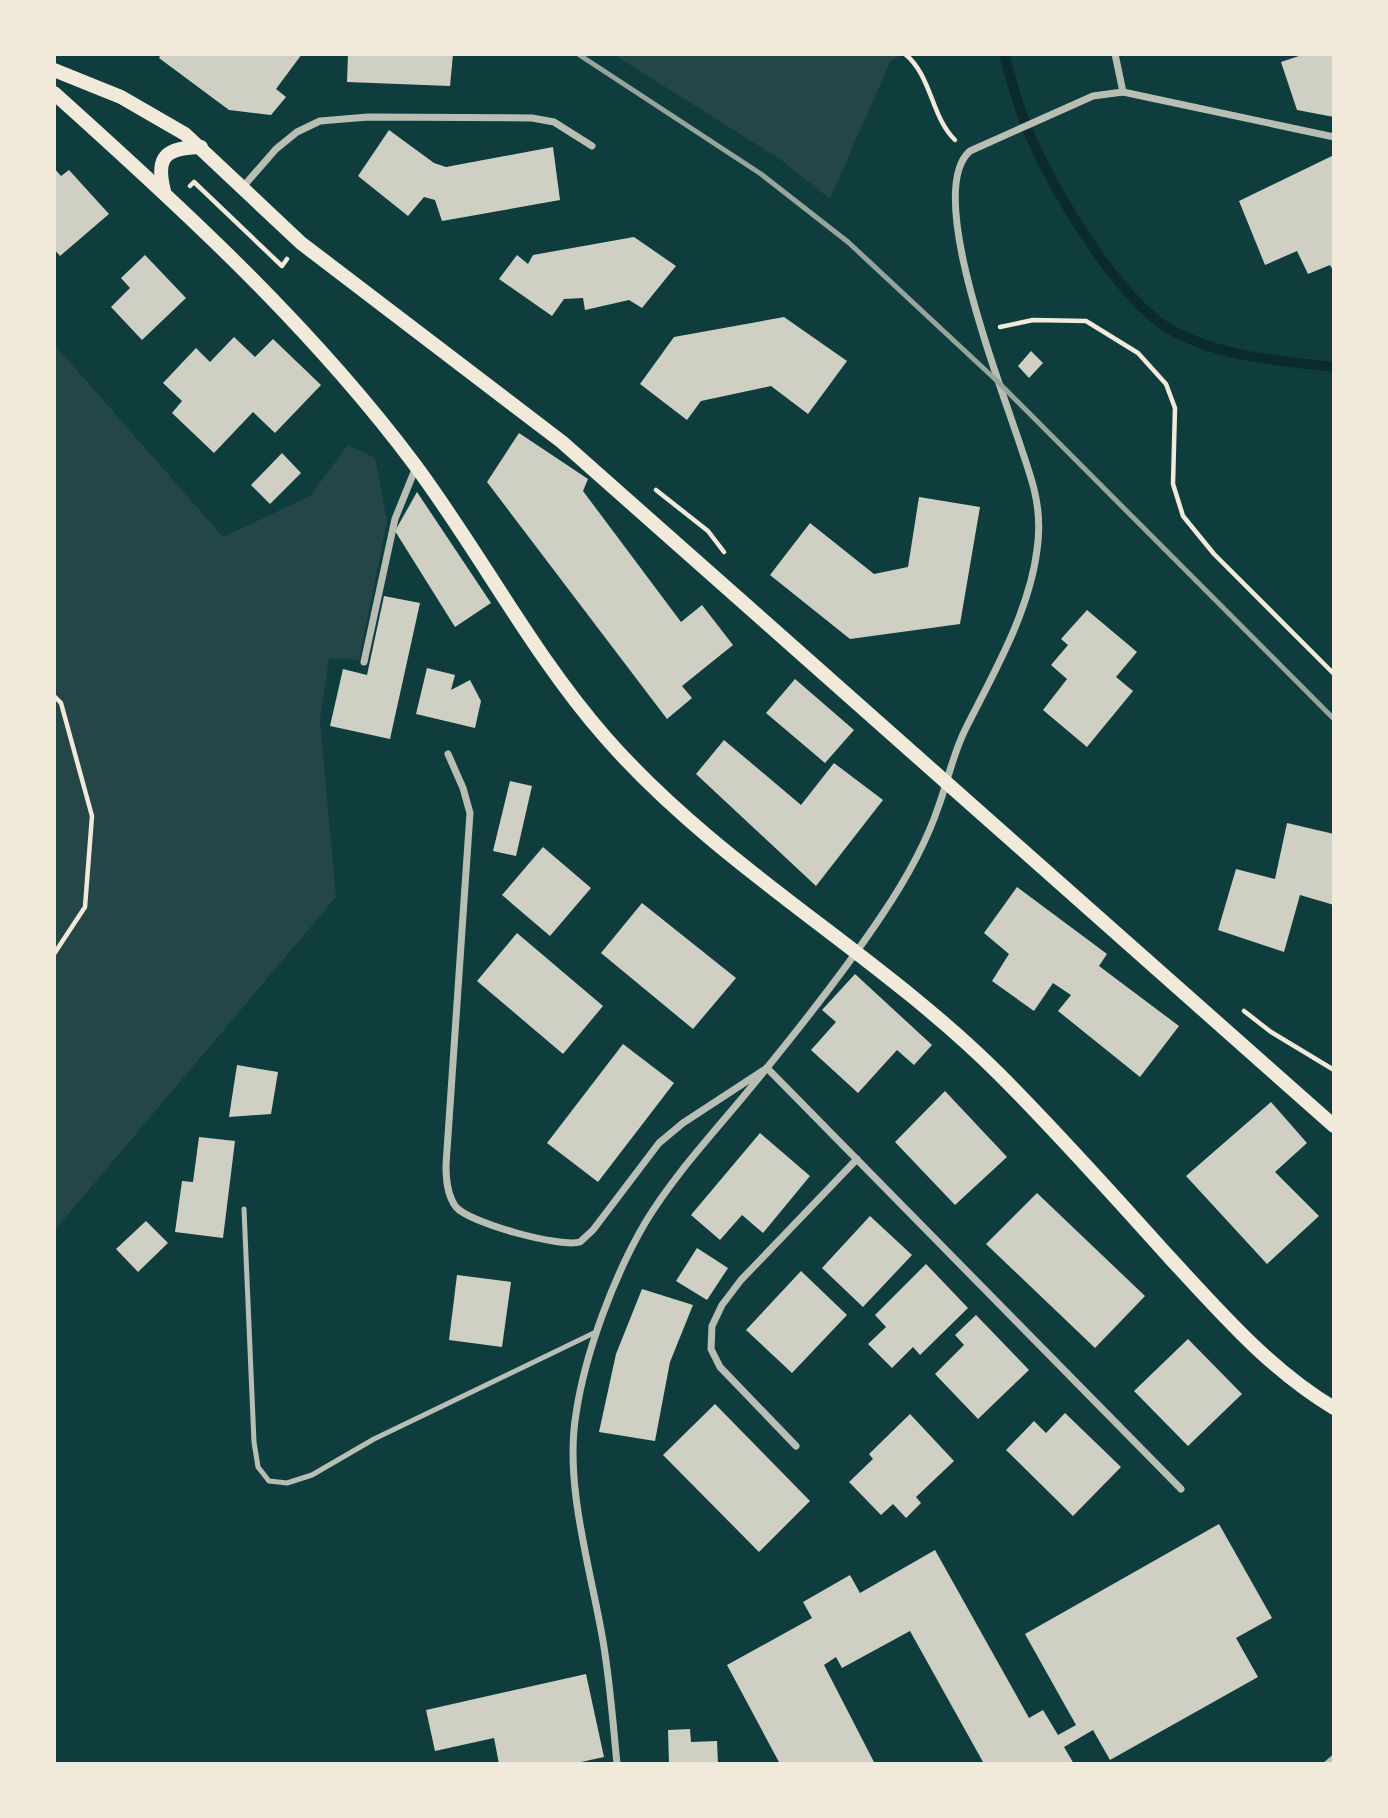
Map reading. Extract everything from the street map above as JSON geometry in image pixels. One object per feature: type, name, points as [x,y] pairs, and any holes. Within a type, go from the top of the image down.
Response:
[{"type":"main road","points":[[54,70],[130,102],[168,123],[201,147],[242,189],[323,260],[562,442],[1334,1126]]},
{"type":"main road","points":[[54,93],[164,192],[322,352],[416,466],[552,667],[604,737],[708,839],[940,1019],[996,1070],[1217,1310],[1296,1382],[1334,1408]]},
{"type":"main road","points":[[164,192],[159,168],[165,156],[179,149],[201,147]]},
{"type":"street","points":[[1115,54],[1123,92]]},
{"type":"street","points":[[617,1764],[611,1694],[572,1446],[580,1392],[599,1331],[629,1254],[650,1214],[767,1068],[855,951],[882,915],[910,868],[932,822],[962,735],[1011,632],[1037,552],[1038,518],[1033,484],[982,331],[955,209],[957,168],[970,151],[1093,96],[1123,92],[1334,137]]},
{"type":"street","points":[[242,189],[275,149],[297,132],[320,121],[368,117],[532,118],[554,122],[592,146]]},
{"type":"street","points":[[364,662],[395,519],[416,466]]},
{"type":"street","points":[[448,754],[463,788],[470,813],[446,1165],[450,1197],[460,1211],[553,1242],[580,1242],[593,1230],[659,1143],[683,1123],[767,1068]]},
{"type":"street","points":[[767,1068],[1181,1489]]},
{"type":"street","points":[[796,1446],[720,1367],[711,1349],[712,1326],[722,1305],[741,1280],[857,1159]]},
{"type":"lane","points":[[244,1209],[255,1457],[258,1467],[269,1481],[287,1483],[312,1475],[373,1439],[599,1331]]},
{"type":"lane","points":[[1326,1764],[1334,1757]]},
{"type":"path","points":[[905,54],[917,66],[946,130],[970,151]]},
{"type":"path","points":[[194,182],[282,266]]},
{"type":"path","points":[[982,331],[1033,320],[1086,321],[1138,353],[1166,384],[1175,408],[1172,484],[1184,516],[1214,554],[1334,674]]},
{"type":"path","points":[[54,696],[61,703],[92,816],[85,907],[54,954]]},
{"type":"shaded area","points":[[613,54],[902,54],[890,62],[830,199],[780,159]]},
{"type":"shaded area","points":[[54,344],[223,537],[310,496],[348,445],[375,458],[387,522],[359,660],[329,658],[320,720],[336,897],[54,1231]]},
{"type":"building","points":[[161,54],[302,54],[276,89],[286,97],[271,115],[229,110],[159,58]]},
{"type":"building","points":[[348,54],[453,54],[450,86],[347,82]]},
{"type":"building","points":[[1305,54],[1334,54],[1334,117],[1297,110],[1281,62]]},
{"type":"building","points":[[389,130],[434,163],[446,167],[553,147],[560,200],[442,221],[435,200],[424,197],[408,216],[358,176]]},
{"type":"building","points":[[1334,155],[1334,272],[1330,265],[1308,274],[1297,251],[1265,265],[1239,201]]},
{"type":"building","points":[[54,168],[61,176],[69,170],[109,214],[60,256],[54,249]]},
{"type":"building","points":[[634,237],[676,266],[642,308],[629,300],[585,310],[583,298],[564,299],[552,316],[499,279],[517,255],[528,264],[533,255]]},
{"type":"building","points":[[145,255],[186,298],[142,340],[111,307],[130,288],[121,278]]},
{"type":"building","points":[[784,317],[847,361],[808,414],[771,386],[701,401],[687,420],[640,384],[674,337]]},
{"type":"building","points":[[234,337],[255,357],[273,339],[321,385],[275,433],[253,412],[214,453],[172,413],[182,401],[163,383],[196,348],[210,362]]},
{"type":"building","points":[[1031,351],[1043,363],[1029,378],[1018,366]]},
{"type":"building","points":[[519,433],[588,479],[583,491],[681,622],[702,605],[733,645],[682,686],[692,698],[667,719],[487,482]]},
{"type":"building","points":[[282,453],[301,473],[270,504],[251,485]]},
{"type":"building","points":[[417,492],[491,603],[455,627],[395,531]]},
{"type":"building","points":[[919,497],[980,507],[960,624],[850,639],[770,575],[810,523],[874,574],[908,567]]},
{"type":"building","points":[[384,596],[420,603],[390,739],[330,726],[343,669],[367,675]]},
{"type":"building","points":[[1087,610],[1137,652],[1116,677],[1133,691],[1087,747],[1043,710],[1067,679],[1051,665],[1068,645],[1061,639]]},
{"type":"building","points":[[427,668],[455,675],[451,690],[470,680],[481,701],[475,728],[416,714]]},
{"type":"building","points":[[795,679],[854,730],[825,763],[766,713]]},
{"type":"building","points":[[724,740],[801,805],[834,763],[883,800],[816,886],[696,774]]},
{"type":"building","points":[[510,781],[532,786],[516,856],[493,851]]},
{"type":"building","points":[[1287,823],[1334,834],[1334,905],[1300,895],[1284,952],[1218,930],[1236,869],[1275,879]]},
{"type":"building","points":[[543,847],[591,888],[550,936],[502,895]]},
{"type":"building","points":[[1017,887],[1107,954],[1099,966],[1179,1026],[1140,1077],[1058,1011],[1071,995],[1053,983],[1034,1011],[992,981],[1009,954],[984,933]]},
{"type":"building","points":[[642,903],[736,978],[693,1029],[601,953]]},
{"type":"building","points":[[517,933],[603,1006],[563,1054],[477,981]]},
{"type":"building","points":[[855,974],[932,1045],[914,1065],[897,1050],[858,1093],[811,1050],[836,1022],[822,1010]]},
{"type":"building","points":[[623,1044],[674,1083],[598,1182],[547,1143]]},
{"type":"building","points":[[237,1065],[278,1072],[271,1114],[229,1117]]},
{"type":"building","points":[[945,1091],[1007,1157],[955,1205],[895,1142]]},
{"type":"building","points":[[1271,1102],[1307,1143],[1275,1172],[1319,1216],[1267,1264],[1186,1176]]},
{"type":"building","points":[[760,1133],[810,1176],[763,1233],[742,1215],[720,1240],[691,1215]]},
{"type":"building","points":[[199,1137],[235,1141],[223,1238],[175,1232],[182,1181],[193,1182]]},
{"type":"building","points":[[1037,1193],[1145,1296],[1095,1348],[986,1244]]},
{"type":"building","points":[[870,1216],[912,1255],[863,1307],[822,1268]]},
{"type":"building","points":[[146,1221],[168,1243],[138,1272],[116,1249]]},
{"type":"building","points":[[697,1248],[728,1268],[707,1300],[676,1281]]},
{"type":"building","points":[[926,1264],[968,1308],[920,1355],[913,1347],[892,1368],[868,1344],[886,1327],[875,1315]]},
{"type":"building","points":[[801,1271],[847,1315],[792,1373],[746,1330]]},
{"type":"building","points":[[457,1275],[511,1282],[502,1347],[449,1340]]},
{"type":"building","points":[[642,1289],[693,1305],[670,1362],[655,1441],[599,1432],[616,1354]]},
{"type":"building","points":[[976,1315],[1029,1370],[978,1419],[935,1374],[964,1345],[955,1335]]},
{"type":"building","points":[[1188,1339],[1242,1394],[1188,1446],[1134,1391]]},
{"type":"building","points":[[715,1404],[810,1501],[759,1552],[663,1455]]},
{"type":"building","points":[[1065,1413],[1121,1467],[1073,1516],[1006,1450],[1034,1421],[1046,1433]]},
{"type":"building","points":[[910,1414],[954,1461],[916,1497],[921,1503],[906,1518],[893,1504],[881,1515],[849,1482],[873,1459],[869,1454]]},
{"type":"building","points":[[1219,1524],[1272,1618],[1236,1638],[1258,1677],[1110,1760],[1093,1730],[1064,1747],[1074,1764],[980,1764],[983,1762],[910,1631],[842,1668],[836,1657],[824,1665],[875,1764],[780,1764],[727,1665],[812,1618],[803,1602],[850,1575],[860,1593],[935,1550],[1029,1718],[1043,1710],[1058,1735],[1076,1725],[1025,1634]]},
{"type":"building","points":[[586,1674],[604,1757],[572,1764],[499,1764],[494,1738],[435,1751],[426,1710]]},
{"type":"building","points":[[690,1729],[691,1742],[717,1741],[718,1764],[669,1764],[668,1730]]},
{"type":"waterway","points":[[1004,54],[1028,130],[1057,189],[1112,273],[1153,317],[1173,331],[1211,347],[1252,356],[1334,367]]},
{"type":"railway","points":[[578,54],[761,174],[848,242],[996,380],[1334,719]]}]
